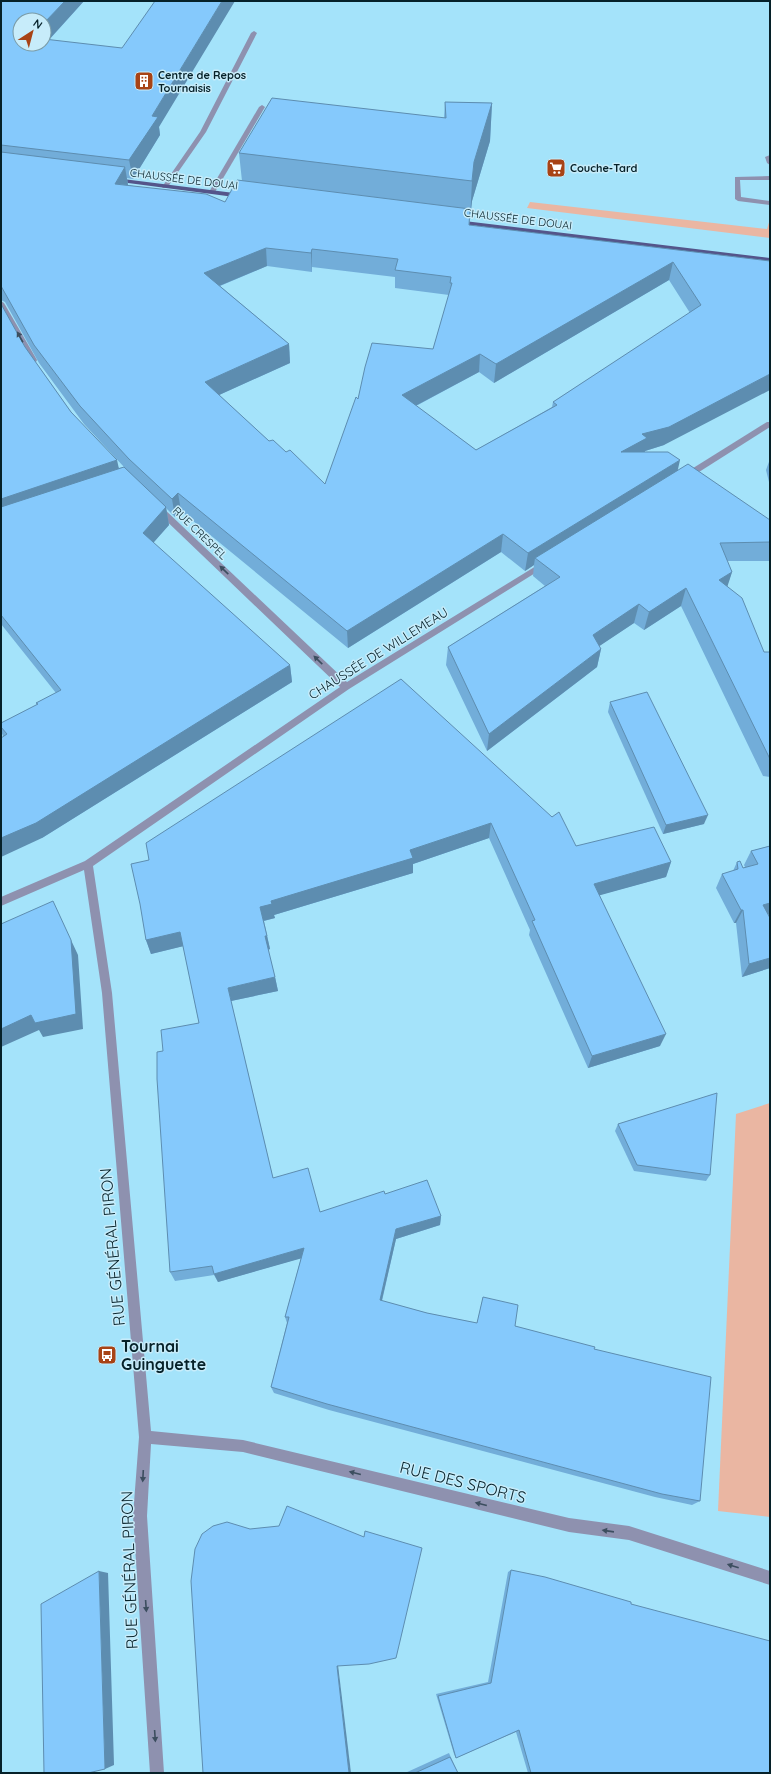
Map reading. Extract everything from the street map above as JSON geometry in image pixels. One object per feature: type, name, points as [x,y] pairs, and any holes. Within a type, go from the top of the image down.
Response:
[{"type":"main road","name":"CHAUSSÉE DE DOUAI","points":[[111,180],[251,197]]},
{"type":"main road","name":"CHAUSSÉE DE DOUAI","points":[[448,221],[770,260]]},
{"type":"street","points":[[165,187],[203,132],[254,33]]},
{"type":"street","points":[[212,192],[262,107]]},
{"type":"street","points":[[770,157],[768,157],[770,163]]},
{"type":"street","points":[[770,178],[737,178],[738,199],[770,203]]},
{"type":"street","points":[[1,303],[39,370]]},
{"type":"street","points":[[675,484],[766,431],[770,424]]},
{"type":"street","name":"RUE CRESPEL","points":[[152,502],[346,687]]},
{"type":"street","name":"CHAUSSÉE DE WILLEMEAU","points":[[1,902],[88,864],[346,687],[554,559]]},
{"type":"street","name":"RUE GÉNÉRAL PIRON","points":[[88,864],[107,993],[145,1437],[140,1516],[157,1773]]},
{"type":"street","name":"RUE DES SPORTS","points":[[145,1437],[242,1446],[569,1525],[629,1533],[770,1578]]},
{"type":"shaded area","points":[[530,202],[767,229],[770,219],[770,238],[527,208]]},
{"type":"shaded area","points":[[770,1103],[770,1517],[718,1511],[736,1114]]},
{"type":"building","points":[[1,1],[65,1],[52,15],[52,12],[12,12],[12,52],[52,52],[52,40],[122,48],[155,1],[222,1],[152,116],[158,117],[129,160],[1,145]]},
{"type":"building","points":[[272,98],[446,118],[445,102],[492,103],[474,162],[472,181],[239,153]]},
{"type":"building","points":[[1,152],[125,167],[115,184],[206,194],[225,202],[237,180],[470,209],[469,225],[770,261],[770,374],[669,427],[642,434],[647,438],[621,452],[668,452],[680,460],[528,553],[503,534],[347,631],[178,493],[172,499],[129,459],[80,406],[34,345],[1,286]],"holes":[[[266,248],[311,253],[312,249],[398,259],[395,270],[451,277],[450,283],[452,283],[433,349],[372,343],[358,399],[356,397],[325,484],[290,450],[286,452],[273,440],[269,441],[205,382],[289,344],[204,273]],[[673,262],[701,305],[553,402],[557,405],[476,450],[402,395],[480,354],[496,364]]]},
{"type":"building","points":[[1,304],[25,347],[71,412],[117,460],[1,499]]},
{"type":"building","points":[[688,464],[770,520],[770,542],[720,543],[732,572],[719,580],[742,598],[764,652],[770,652],[770,759],[686,588],[649,612],[639,604],[593,635],[601,649],[489,734],[448,647],[560,577],[535,558]]},
{"type":"building","points":[[124,467],[166,507],[143,533],[290,665],[36,823],[1,838],[1,738],[7,734],[1,727],[1,723],[61,690],[1,615],[1,507]]},
{"type":"building","points":[[401,679],[552,817],[559,812],[576,846],[654,827],[671,862],[594,884],[666,1034],[592,1056],[532,921],[535,920],[491,823],[410,850],[413,858],[271,901],[272,904],[260,907],[275,977],[228,988],[273,1178],[308,1168],[320,1212],[384,1191],[385,1194],[427,1180],[441,1216],[396,1229],[380,1300],[427,1313],[477,1323],[483,1297],[518,1305],[515,1326],[595,1347],[594,1349],[711,1377],[700,1501],[662,1494],[327,1404],[271,1387],[289,1317],[285,1317],[304,1248],[214,1274],[212,1266],[170,1272],[157,1079],[157,1052],[163,1051],[161,1030],[199,1023],[180,932],[146,940],[131,864],[149,860],[146,843]]},
{"type":"building","points":[[647,692],[708,815],[666,825],[610,702]]},
{"type":"building","points":[[770,846],[770,903],[763,905],[770,918],[770,958],[749,964],[743,910],[741,910],[722,874],[738,869],[737,862],[740,861],[743,868],[758,864],[751,851]]},
{"type":"building","points":[[53,901],[71,940],[76,1014],[35,1023],[31,1015],[1,1029],[1,924]]},
{"type":"building","points":[[717,1093],[710,1175],[637,1165],[618,1124]]},
{"type":"building","points":[[287,1506],[364,1537],[365,1531],[422,1548],[396,1658],[369,1664],[337,1666],[349,1773],[203,1773],[191,1581],[195,1549],[202,1534],[213,1526],[227,1522],[250,1529],[279,1526]]},
{"type":"building","points":[[511,1570],[545,1577],[631,1602],[631,1604],[770,1641],[770,1773],[531,1773],[519,1730],[456,1758],[438,1696],[491,1683]]},
{"type":"building","points":[[99,1571],[105,1769],[88,1773],[44,1773],[41,1604]]},
{"type":"building","points":[[450,1757],[458,1773],[415,1773]]},
{"type":"place","name":"Centre de Repos Tournaisis","points":[[144,81]]},
{"type":"place","name":"Couche-Tard","points":[[556,168]]},
{"type":"place","name":"Tournai Guinguette","points":[[107,1355]]}]
